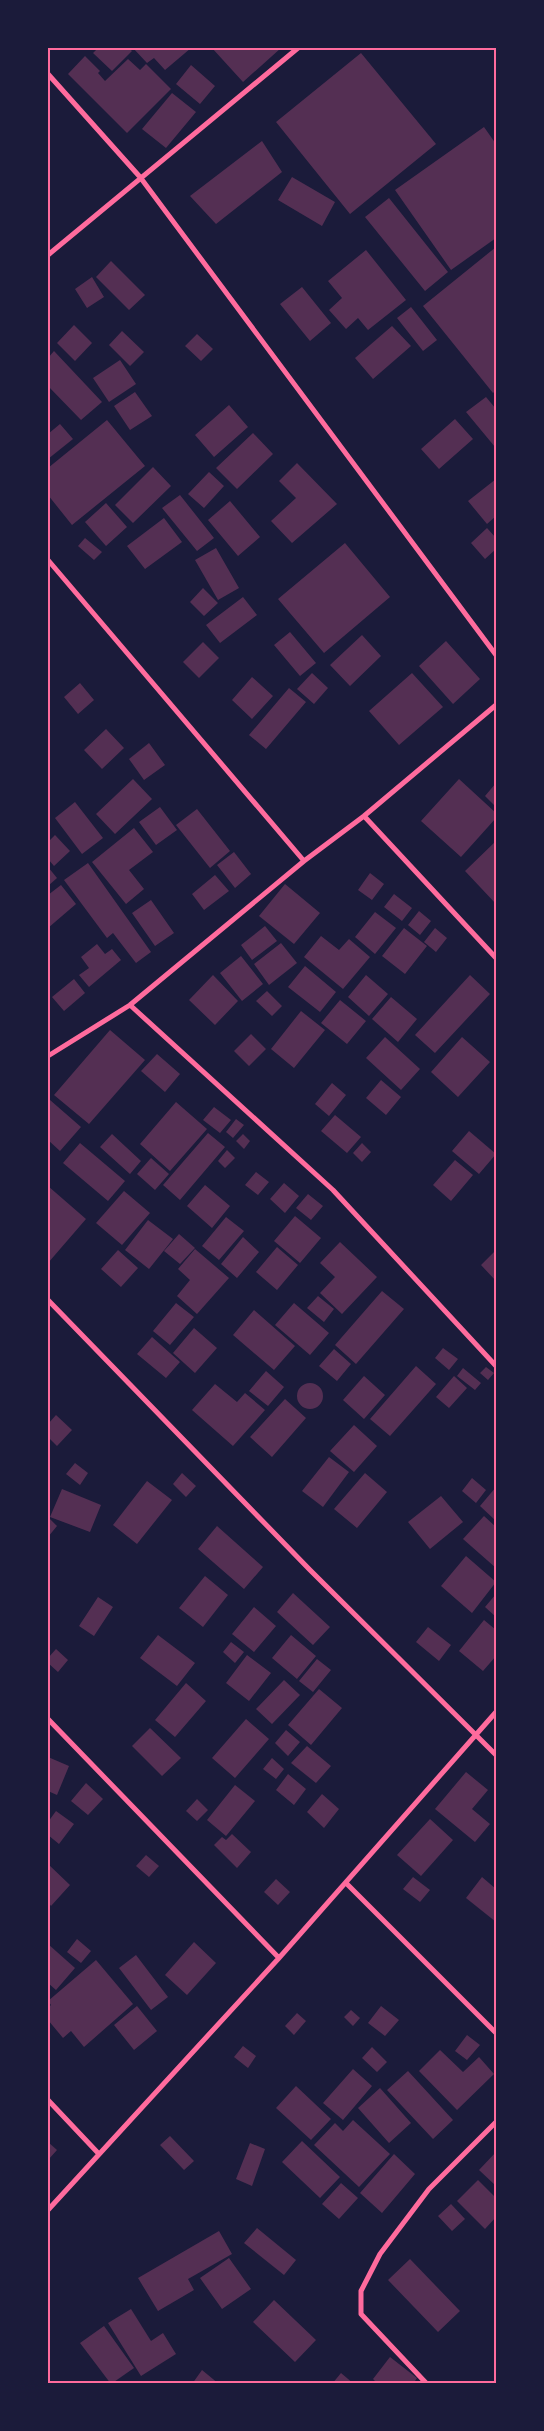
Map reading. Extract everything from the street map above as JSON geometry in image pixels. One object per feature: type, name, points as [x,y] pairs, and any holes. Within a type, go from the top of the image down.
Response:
[{"type":"street","points":[[48,255],[298,48]]},
{"type":"street","points":[[48,74],[140,177],[496,655]]},
{"type":"street","points":[[48,560],[304,861]]},
{"type":"street","points":[[48,1056],[130,1005],[304,861],[364,816],[496,705]]},
{"type":"street","points":[[364,816],[496,958]]},
{"type":"street","points":[[130,1005],[333,1190],[496,1366]]},
{"type":"street","points":[[48,1300],[310,1570],[478,1734],[496,1755]]},
{"type":"street","points":[[48,2210],[98,2153],[279,1958],[496,1712]]},
{"type":"street","points":[[48,1719],[279,1958]]},
{"type":"street","points":[[346,1883],[496,2033]]},
{"type":"street","points":[[48,2100],[98,2153]]},
{"type":"street","points":[[428,2384],[362,2314],[361,2291],[380,2254],[429,2189],[496,2122]]},
{"type":"building","points":[[98,48],[129,48],[132,51],[112,71],[93,53]]},
{"type":"building","points":[[133,48],[191,48],[165,70],[154,58],[147,63]]},
{"type":"building","points":[[212,48],[281,48],[243,82]]},
{"type":"building","points":[[361,53],[436,144],[350,214],[276,122]]},
{"type":"building","points":[[85,56],[100,71],[98,73],[105,81],[128,59],[140,70],[146,64],[171,89],[127,133],[68,74]]},
{"type":"building","points":[[191,65],[215,86],[200,104],[176,84]]},
{"type":"building","points":[[172,93],[196,112],[166,148],[142,129]]},
{"type":"building","points":[[484,127],[496,144],[496,238],[451,270],[395,190]]},
{"type":"building","points":[[262,141],[282,172],[216,224],[190,196]]},
{"type":"building","points":[[292,177],[335,202],[322,226],[278,200]]},
{"type":"building","points":[[389,198],[448,272],[425,291],[365,217]]},
{"type":"building","points":[[496,247],[496,390],[493,393],[423,306]]},
{"type":"building","points":[[366,250],[406,300],[368,330],[358,318],[346,329],[329,310],[342,298],[328,281]]},
{"type":"building","points":[[111,261],[145,295],[129,310],[96,277]]},
{"type":"building","points":[[92,277],[104,297],[87,308],[75,289]]},
{"type":"building","points":[[302,287],[331,323],[310,341],[280,304]]},
{"type":"building","points":[[411,307],[437,340],[423,351],[397,318]]},
{"type":"building","points":[[74,325],[92,343],[75,361],[57,343]]},
{"type":"building","points":[[392,326],[411,346],[373,379],[355,358]]},
{"type":"building","points":[[122,331],[144,352],[130,366],[109,345]]},
{"type":"building","points":[[197,334],[213,349],[201,361],[185,346]]},
{"type":"building","points":[[54,351],[102,402],[81,420],[48,386],[48,358]]},
{"type":"building","points":[[120,360],[136,384],[109,402],[93,378]]},
{"type":"building","points":[[135,392],[152,416],[130,430],[114,406]]},
{"type":"building","points":[[486,397],[496,409],[495,447],[466,412]]},
{"type":"building","points":[[229,405],[248,427],[214,457],[195,435]]},
{"type":"building","points":[[455,419],[473,439],[439,469],[421,449]]},
{"type":"building","points":[[107,420],[145,466],[72,525],[48,495],[48,468]]},
{"type":"building","points":[[60,424],[73,439],[48,459],[48,434]]},
{"type":"building","points":[[253,433],[273,454],[237,489],[216,468]]},
{"type":"building","points":[[297,463],[337,504],[292,543],[271,521],[296,498],[279,481]]},
{"type":"building","points":[[153,467],[171,486],[133,523],[115,505]]},
{"type":"building","points":[[209,472],[224,486],[204,508],[188,494]]},
{"type":"building","points":[[496,479],[496,516],[487,524],[468,501]]},
{"type":"building","points":[[180,495],[214,538],[197,551],[162,508]]},
{"type":"building","points":[[230,501],[260,537],[238,556],[208,520]]},
{"type":"building","points":[[106,503],[127,527],[106,546],[85,522]]},
{"type":"building","points":[[164,518],[182,542],[145,569],[127,546]]},
{"type":"building","points":[[487,528],[496,538],[496,549],[485,559],[471,543]]},
{"type":"building","points":[[85,538],[102,552],[94,560],[78,546]]},
{"type":"building","points":[[345,543],[390,597],[324,653],[278,599]]},
{"type":"building","points":[[216,548],[239,588],[218,600],[195,560]]},
{"type":"building","points":[[203,588],[218,603],[204,616],[190,602]]},
{"type":"building","points":[[243,597],[257,615],[220,643],[206,625]]},
{"type":"building","points":[[290,632],[316,663],[300,676],[274,645]]},
{"type":"building","points":[[362,635],[381,656],[350,686],[330,665]]},
{"type":"building","points":[[446,641],[480,679],[453,704],[419,666]]},
{"type":"building","points":[[203,642],[219,658],[199,678],[183,662]]},
{"type":"building","points":[[312,673],[328,688],[314,704],[297,689]]},
{"type":"building","points":[[412,673],[443,707],[399,745],[369,711]]},
{"type":"building","points":[[252,677],[273,696],[252,719],[232,700]]},
{"type":"building","points":[[80,683],[94,700],[78,714],[64,697]]},
{"type":"building","points":[[289,688],[306,702],[266,749],[249,735]]},
{"type":"building","points":[[106,729],[124,748],[102,769],[84,750]]},
{"type":"building","points":[[149,743],[165,765],[144,780],[129,759]]},
{"type":"building","points":[[133,779],[152,799],[115,834],[96,814]]},
{"type":"building","points":[[459,779],[496,813],[496,818],[461,857],[421,821]]},
{"type":"building","points":[[496,783],[496,807],[485,796]]},
{"type":"building","points":[[75,802],[103,838],[82,854],[55,818]]},
{"type":"building","points":[[160,807],[177,830],[156,845],[139,822]]},
{"type":"building","points":[[197,809],[230,851],[210,868],[176,825]]},
{"type":"building","points":[[134,828],[153,852],[129,870],[144,889],[126,904],[92,862]]},
{"type":"building","points":[[55,835],[70,851],[54,866],[48,859],[48,842]]},
{"type":"building","points":[[496,841],[496,904],[465,871]]},
{"type":"building","points":[[234,852],[251,874],[235,888],[217,865]]},
{"type":"building","points":[[88,863],[151,952],[136,963],[113,933],[107,938],[64,880]]},
{"type":"building","points":[[48,867],[57,878],[48,886]]},
{"type":"building","points":[[370,873],[384,884],[372,900],[358,890]]},
{"type":"building","points":[[215,875],[229,891],[204,910],[192,894]]},
{"type":"building","points":[[285,884],[320,913],[294,944],[259,916]]},
{"type":"building","points":[[61,885],[76,904],[48,928],[48,895]]},
{"type":"building","points":[[394,894],[412,908],[402,921],[384,907]]},
{"type":"building","points":[[151,900],[174,933],[155,946],[132,913]]},
{"type":"building","points":[[419,911],[431,921],[420,935],[408,925]]},
{"type":"building","points":[[375,912],[396,928],[375,954],[355,937]]},
{"type":"building","points":[[265,926],[277,941],[252,960],[241,945]]},
{"type":"building","points":[[404,928],[427,946],[405,974],[382,956]]},
{"type":"building","points":[[435,928],[447,938],[436,952],[424,942]]},
{"type":"building","points":[[321,936],[339,950],[349,939],[370,957],[343,989],[304,957]]},
{"type":"building","points":[[281,943],[297,963],[269,985],[254,964]]},
{"type":"building","points":[[97,944],[105,954],[112,949],[121,960],[89,987],[79,975],[89,968],[81,957]]},
{"type":"building","points":[[241,956],[263,984],[242,1001],[220,973]]},
{"type":"building","points":[[305,966],[336,992],[320,1012],[288,987]]},
{"type":"building","points":[[213,975],[238,1001],[215,1025],[189,1000]]},
{"type":"building","points":[[366,975],[388,994],[369,1016],[348,997]]},
{"type":"building","points":[[470,975],[490,994],[435,1053],[415,1035]]},
{"type":"building","points":[[74,979],[85,993],[64,1011],[52,997]]},
{"type":"building","points":[[267,991],[282,1006],[272,1016],[256,1001]]},
{"type":"building","points":[[391,997],[417,1019],[398,1042],[372,1019]]},
{"type":"building","points":[[340,1000],[366,1021],[347,1044],[321,1023]]},
{"type":"building","points":[[301,1011],[325,1030],[294,1068],[271,1049]]},
{"type":"building","points":[[110,1030],[145,1060],[89,1124],[54,1095]]},
{"type":"building","points":[[251,1034],[266,1049],[249,1066],[234,1051]]},
{"type":"building","points":[[385,1037],[420,1069],[401,1090],[366,1058]]},
{"type":"building","points":[[462,1037],[490,1062],[458,1097],[431,1072]]},
{"type":"building","points":[[157,1054],[180,1074],[165,1092],[141,1071]]},
{"type":"building","points":[[381,1080],[401,1097],[386,1115],[366,1098]]},
{"type":"building","points":[[332,1083],[346,1095],[329,1116],[315,1104]]},
{"type":"building","points":[[50,1100],[81,1127],[60,1151],[48,1140],[48,1103]]},
{"type":"building","points":[[176,1102],[207,1129],[170,1171],[140,1144]]},
{"type":"building","points":[[214,1107],[231,1120],[220,1133],[203,1120]]},
{"type":"building","points":[[335,1115],[361,1137],[347,1153],[321,1131]]},
{"type":"building","points":[[236,1119],[244,1125],[233,1138],[226,1132]]},
{"type":"building","points":[[469,1131],[496,1154],[479,1174],[452,1151]]},
{"type":"building","points":[[208,1133],[225,1147],[180,1200],[163,1185]]},
{"type":"building","points":[[112,1134],[141,1161],[130,1174],[100,1147]]},
{"type":"building","points":[[243,1134],[250,1141],[244,1149],[236,1141]]},
{"type":"building","points":[[80,1143],[125,1181],[108,1201],[63,1163]]},
{"type":"building","points":[[362,1143],[371,1152],[362,1162],[353,1153]]},
{"type":"building","points":[[227,1150],[235,1158],[225,1168],[218,1161]]},
{"type":"building","points":[[151,1158],[169,1174],[155,1190],[137,1174]]},
{"type":"building","points":[[455,1160],[473,1175],[451,1201],[433,1185]]},
{"type":"building","points":[[256,1172],[269,1182],[258,1195],[245,1185]]},
{"type":"building","points":[[284,1183],[299,1196],[285,1213],[270,1199]]},
{"type":"building","points":[[205,1185],[230,1206],[212,1228],[187,1206]]},
{"type":"building","points":[[48,1186],[86,1219],[48,1263]]},
{"type":"building","points":[[124,1191],[150,1213],[122,1245],[96,1223]]},
{"type":"building","points":[[308,1194],[323,1206],[311,1220],[296,1208]]},
{"type":"building","points":[[295,1216],[321,1238],[300,1263],[274,1241]]},
{"type":"building","points":[[226,1217],[244,1231],[219,1260],[202,1246]]},
{"type":"building","points":[[148,1220],[173,1239],[149,1269],[125,1250]]},
{"type":"building","points":[[179,1234],[195,1248],[180,1264],[164,1251]]},
{"type":"building","points":[[243,1237],[259,1252],[237,1278],[221,1264]]},
{"type":"building","points":[[340,1242],[377,1277],[342,1314],[320,1293],[335,1277],[320,1263]]},
{"type":"building","points":[[277,1247],[298,1265],[277,1290],[256,1272]]},
{"type":"building","points":[[195,1249],[229,1278],[197,1314],[177,1296],[190,1280],[178,1269]]},
{"type":"building","points":[[118,1250],[138,1268],[121,1287],[101,1269]]},
{"type":"building","points":[[496,1250],[496,1281],[481,1265]]},
{"type":"building","points":[[382,1291],[404,1309],[356,1364],[335,1345]]},
{"type":"building","points":[[318,1296],[334,1309],[324,1322],[307,1308]]},
{"type":"building","points":[[176,1303],[194,1317],[170,1345],[153,1331]]},
{"type":"building","points":[[294,1303],[329,1333],[310,1355],[275,1325]]},
{"type":"building","points":[[254,1310],[295,1346],[274,1370],[233,1335]]},
{"type":"building","points":[[194,1328],[217,1348],[195,1373],[173,1353]]},
{"type":"building","points":[[152,1337],[180,1362],[166,1378],[137,1354]]},
{"type":"building","points":[[443,1348],[458,1359],[449,1370],[435,1358]]},
{"type":"building","points":[[334,1349],[351,1364],[337,1381],[319,1366]]},
{"type":"building","points":[[416,1366],[436,1384],[390,1436],[370,1419]]},
{"type":"building","points":[[486,1367],[494,1373],[488,1380],[480,1373]]},
{"type":"building","points":[[463,1368],[481,1383],[475,1390],[457,1376]]},
{"type":"building","points":[[266,1371],[284,1387],[268,1406],[249,1391]]},
{"type":"building","points":[[364,1376],[385,1395],[364,1419],[343,1400]]},
{"type":"building","points":[[454,1376],[467,1388],[449,1408],[436,1397]]},
{"type":"building","points":[[310,1383],[319,1387],[323,1396],[319,1405],[310,1409],[301,1405],[297,1396],[301,1387]]},
{"type":"building","points":[[215,1384],[237,1402],[245,1393],[265,1410],[233,1446],[192,1410]]},
{"type":"building","points":[[285,1399],[306,1418],[272,1457],[250,1437]]},
{"type":"building","points":[[56,1415],[72,1430],[57,1446],[48,1437],[48,1424]]},
{"type":"building","points":[[354,1425],[377,1446],[354,1472],[330,1451]]},
{"type":"building","points":[[329,1457],[349,1472],[323,1507],[302,1491]]},
{"type":"building","points":[[75,1463],[88,1473],[80,1485],[66,1474]]},
{"type":"building","points":[[182,1473],[196,1486],[186,1497],[173,1484]]},
{"type":"building","points":[[365,1473],[387,1492],[357,1528],[334,1509]]},
{"type":"building","points":[[472,1478],[486,1490],[476,1503],[462,1491]]},
{"type":"building","points":[[147,1481],[172,1500],[137,1544],[113,1525]]},
{"type":"building","points":[[496,1487],[496,1521],[480,1506]]},
{"type":"building","points":[[62,1489],[101,1505],[90,1532],[50,1517]]},
{"type":"building","points":[[441,1496],[463,1522],[430,1549],[408,1522]]},
{"type":"building","points":[[484,1516],[496,1527],[496,1568],[463,1539]]},
{"type":"building","points":[[48,1517],[57,1526],[48,1537]]},
{"type":"building","points":[[217,1526],[263,1567],[244,1589],[198,1549]]},
{"type":"building","points":[[466,1556],[496,1582],[472,1613],[441,1586]]},
{"type":"building","points":[[205,1576],[228,1595],[203,1627],[179,1608]]},
{"type":"building","points":[[293,1593],[330,1627],[313,1645],[277,1612]]},
{"type":"building","points":[[496,1594],[496,1617],[485,1607]]},
{"type":"building","points":[[98,1597],[113,1607],[94,1636],[79,1626]]},
{"type":"building","points":[[254,1607],[276,1626],[254,1652],[232,1634]]},
{"type":"building","points":[[484,1620],[496,1630],[496,1656],[483,1671],[459,1651]]},
{"type":"building","points":[[428,1627],[451,1645],[439,1661],[416,1642]]},
{"type":"building","points":[[158,1635],[195,1663],[177,1686],[140,1658]]},
{"type":"building","points":[[291,1635],[316,1656],[297,1679],[272,1658]]},
{"type":"building","points":[[231,1642],[244,1652],[235,1663],[223,1652]]},
{"type":"building","points":[[56,1649],[68,1660],[58,1672],[48,1663],[48,1658]]},
{"type":"building","points":[[247,1655],[271,1673],[249,1701],[226,1683]]},
{"type":"building","points":[[317,1659],[331,1670],[313,1692],[299,1681]]},
{"type":"building","points":[[284,1680],[300,1695],[272,1724],[256,1709]]},
{"type":"building","points":[[186,1683],[206,1701],[175,1737],[155,1720]]},
{"type":"building","points":[[319,1689],[342,1708],[311,1745],[288,1725]]},
{"type":"building","points":[[246,1719],[269,1739],[235,1778],[212,1758]]},
{"type":"building","points":[[150,1728],[181,1758],[162,1776],[132,1746]]},
{"type":"building","points":[[286,1730],[300,1742],[288,1756],[275,1743]]},
{"type":"building","points":[[307,1746],[331,1766],[316,1783],[291,1763]]},
{"type":"building","points":[[48,1757],[69,1766],[57,1795],[48,1791]]},
{"type":"building","points":[[272,1758],[284,1769],[276,1779],[263,1769]]},
{"type":"building","points":[[466,1772],[488,1790],[472,1809],[490,1824],[475,1842],[435,1809]]},
{"type":"building","points":[[288,1774],[306,1789],[294,1805],[276,1790]]},
{"type":"building","points":[[86,1783],[103,1799],[88,1815],[71,1801]]},
{"type":"building","points":[[235,1785],[255,1801],[226,1836],[207,1820]]},
{"type":"building","points":[[322,1794],[339,1809],[324,1828],[307,1812]]},
{"type":"building","points":[[197,1799],[208,1810],[197,1821],[186,1811]]},
{"type":"building","points":[[56,1811],[74,1824],[59,1844],[48,1835],[48,1822]]},
{"type":"building","points":[[430,1819],[453,1840],[421,1876],[397,1855]]},
{"type":"building","points":[[232,1834],[251,1852],[237,1868],[214,1845],[222,1837],[226,1840]]},
{"type":"building","points":[[146,1855],[159,1866],[149,1877],[136,1866]]},
{"type":"building","points":[[48,1864],[70,1885],[51,1906],[48,1902]]},
{"type":"building","points":[[413,1877],[430,1890],[420,1902],[403,1889]]},
{"type":"building","points":[[482,1877],[496,1889],[496,1922],[466,1898]]},
{"type":"building","points":[[276,1879],[290,1892],[278,1905],[264,1892]]},
{"type":"building","points":[[77,1939],[91,1951],[81,1963],[67,1952]]},
{"type":"building","points":[[194,1942],[216,1963],[187,1995],[165,1975]]},
{"type":"building","points":[[48,1944],[75,1968],[56,1990],[48,1983]]},
{"type":"building","points":[[136,1955],[168,1997],[151,2010],[119,1968]]},
{"type":"building","points":[[96,1960],[133,2004],[84,2047],[71,2031],[63,2038],[48,2020],[48,2008],[51,2005],[48,2001]]},
{"type":"building","points":[[137,2006],[157,2031],[134,2050],[114,2025]]},
{"type":"building","points":[[381,2006],[399,2020],[385,2036],[368,2023]]},
{"type":"building","points":[[351,2010],[360,2018],[353,2026],[344,2017]]},
{"type":"building","points":[[297,2013],[306,2021],[294,2035],[285,2026]]},
{"type":"building","points":[[467,2035],[480,2045],[467,2060],[455,2051]]},
{"type":"building","points":[[243,2046],[256,2056],[248,2068],[234,2057]]},
{"type":"building","points":[[372,2047],[387,2062],[377,2072],[362,2058]]},
{"type":"building","points":[[440,2050],[463,2072],[479,2057],[494,2074],[457,2110],[419,2071]]},
{"type":"building","points":[[353,2069],[372,2086],[343,2120],[323,2103]]},
{"type":"building","points":[[408,2071],[453,2120],[433,2139],[387,2090]]},
{"type":"building","points":[[296,2086],[331,2119],[311,2140],[276,2108]]},
{"type":"building","points":[[380,2088],[411,2123],[389,2143],[358,2108]]},
{"type":"building","points":[[353,2120],[390,2154],[359,2187],[314,2145],[335,2123],[343,2131]]},
{"type":"building","points":[[170,2136],[194,2161],[184,2170],[160,2145]]},
{"type":"building","points":[[302,2141],[340,2177],[320,2198],[282,2162]]},
{"type":"building","points":[[48,2142],[57,2150],[48,2160]]},
{"type":"building","points":[[250,2143],[265,2149],[252,2186],[236,2179]]},
{"type":"building","points":[[496,2152],[496,2184],[495,2185],[479,2170]]},
{"type":"building","points":[[394,2154],[415,2174],[382,2213],[360,2193]]},
{"type":"building","points":[[478,2180],[496,2198],[496,2217],[485,2229],[457,2201]]},
{"type":"building","points":[[341,2183],[358,2198],[339,2219],[322,2204]]},
{"type":"building","points":[[451,2204],[465,2219],[452,2231],[438,2216]]},
{"type":"building","points":[[257,2228],[296,2260],[284,2275],[244,2243]]},
{"type":"building","points":[[219,2231],[232,2254],[188,2279],[194,2290],[158,2311],[138,2278]]},
{"type":"building","points":[[229,2258],[251,2289],[222,2309],[200,2278]]},
{"type":"building","points":[[410,2259],[460,2311],[438,2332],[388,2280]]},
{"type":"building","points":[[274,2300],[316,2340],[295,2362],[253,2322]]},
{"type":"building","points":[[131,2309],[151,2341],[163,2333],[176,2354],[141,2376],[108,2323]]},
{"type":"building","points":[[104,2326],[134,2368],[111,2384],[80,2343]]},
{"type":"building","points":[[390,2357],[417,2378],[413,2384],[378,2384],[373,2379]]},
{"type":"building","points":[[202,2370],[219,2384],[192,2384]]},
{"type":"building","points":[[341,2373],[354,2384],[332,2384]]}]
